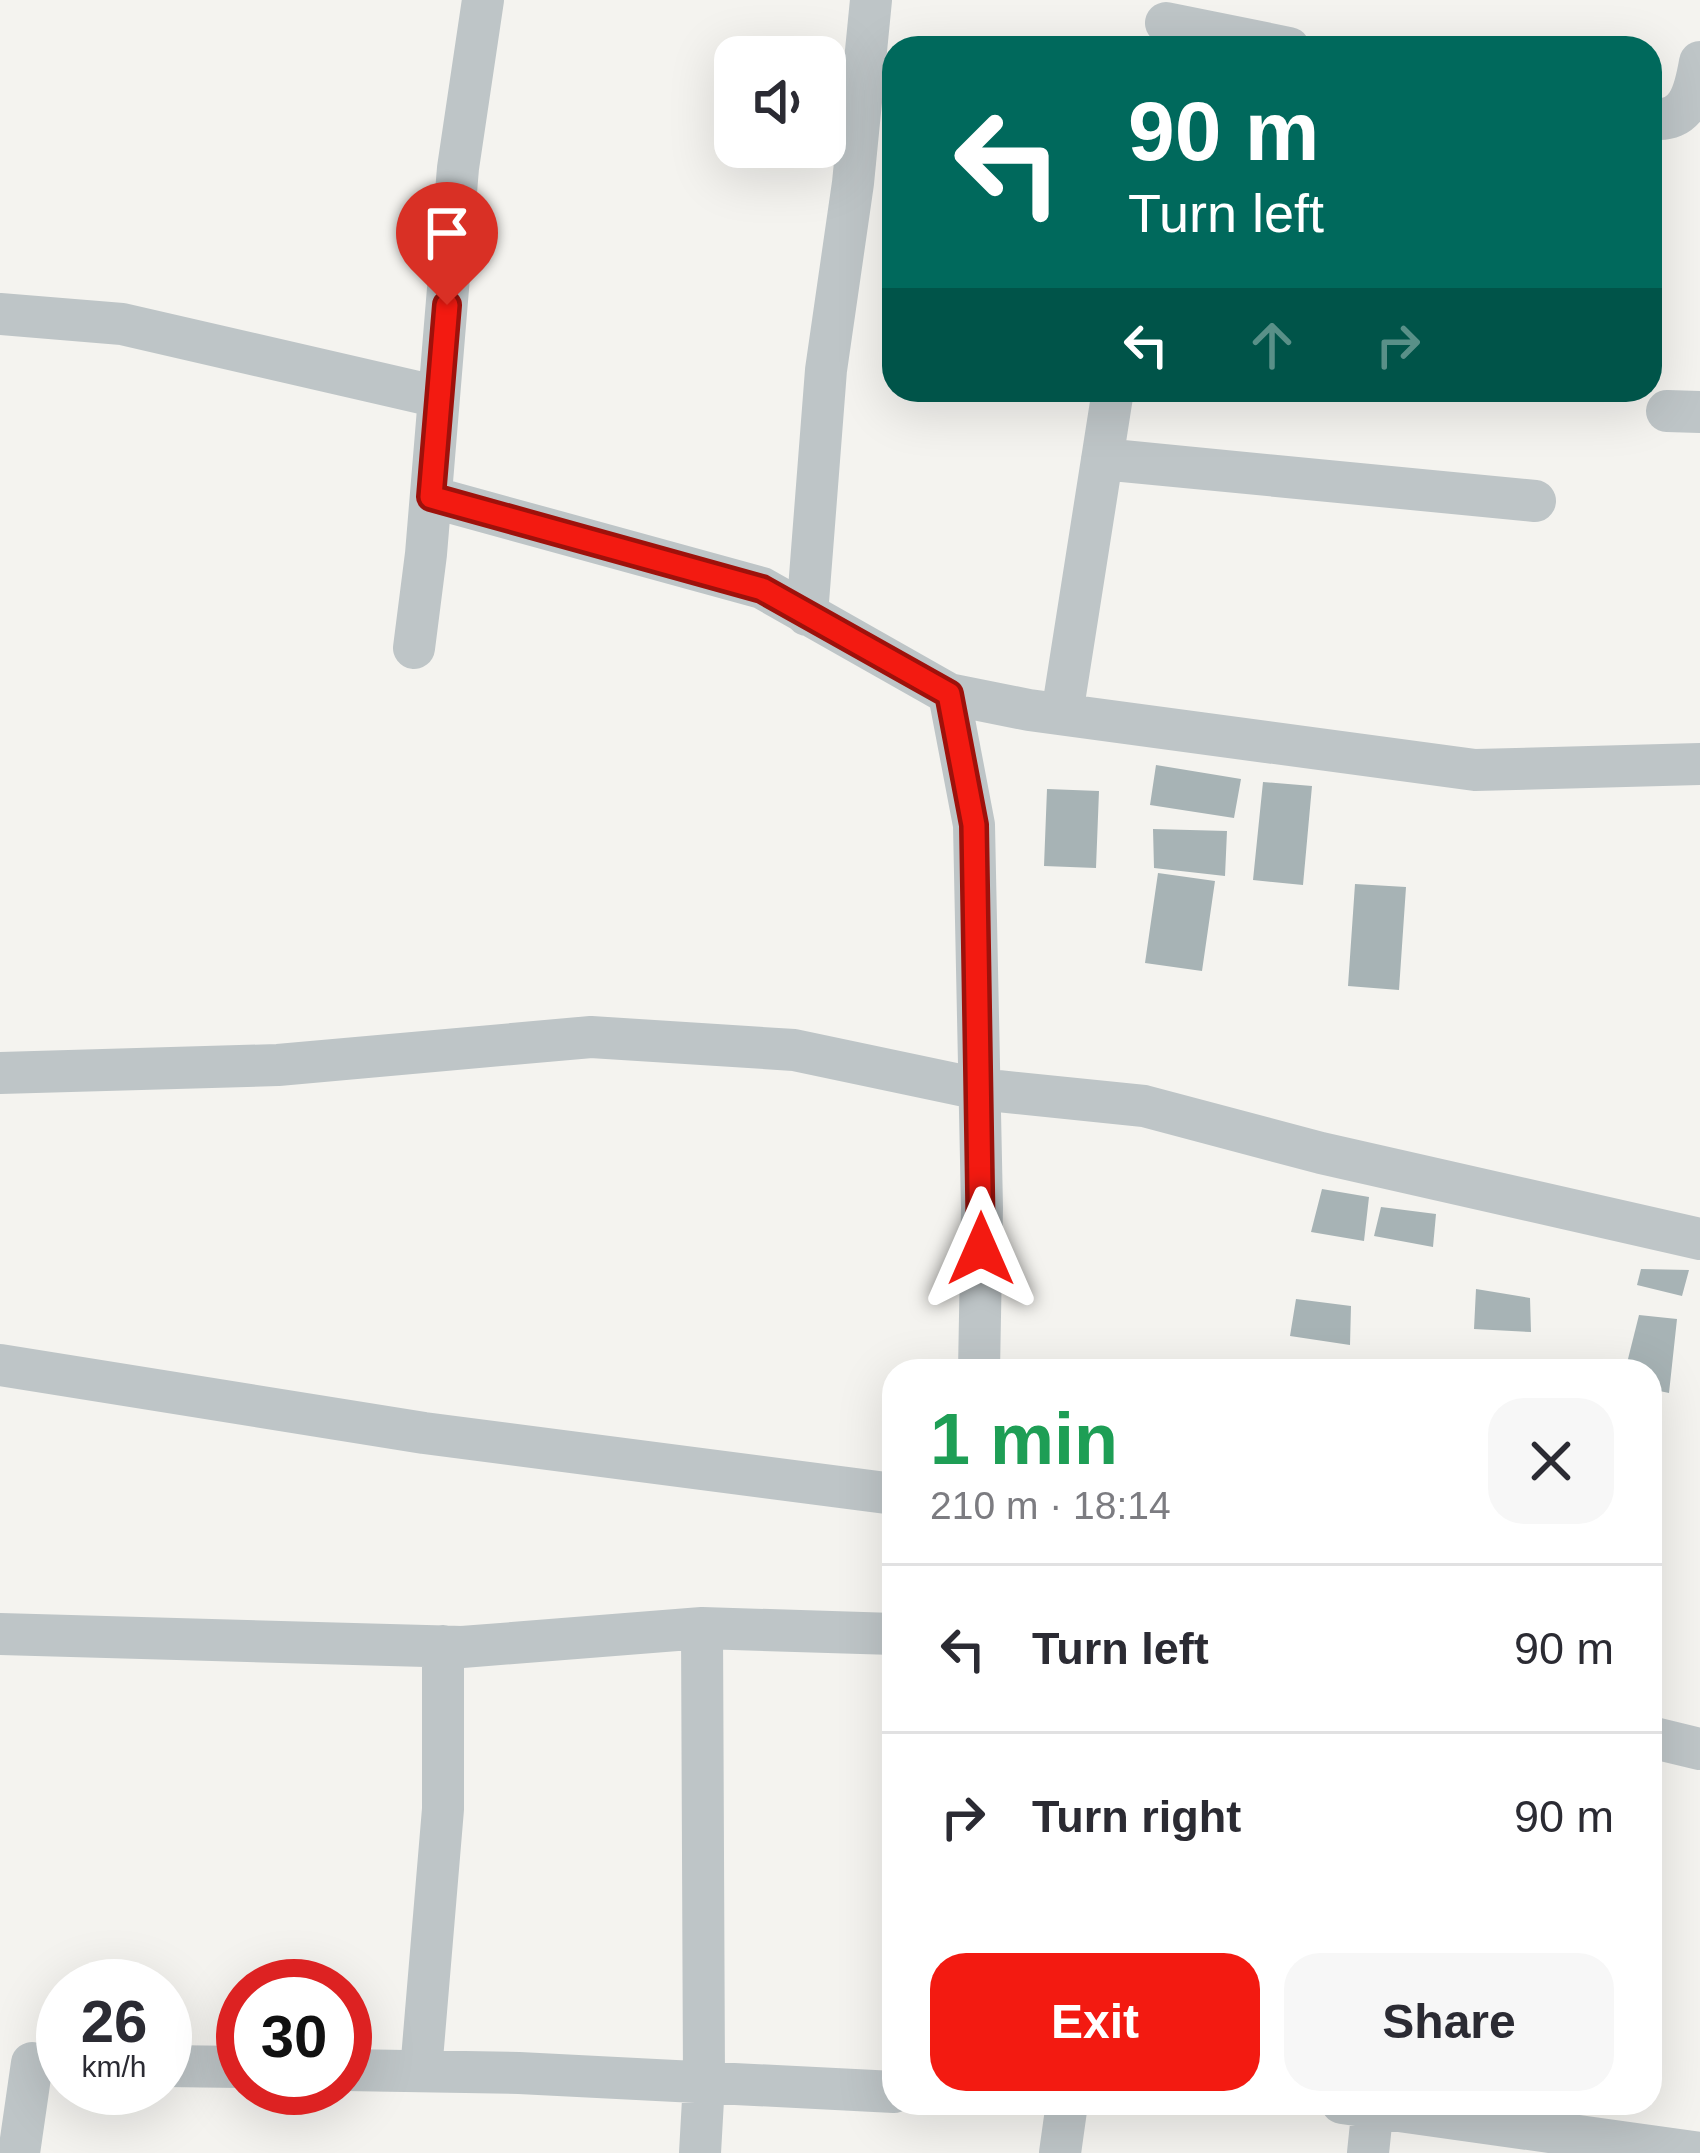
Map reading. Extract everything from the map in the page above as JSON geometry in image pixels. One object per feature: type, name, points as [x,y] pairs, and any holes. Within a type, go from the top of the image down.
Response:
[{"type":"street","points":[[414,648],[458,168],[483,0]]},
{"type":"street","points":[[807,615],[826,370],[853,183],[871,0]]},
{"type":"street","points":[[1165,24],[1227,36]]},
{"type":"street","points":[[1662,120],[1680,114],[1690,102],[1700,62]]},
{"type":"street","points":[[0,314],[122,324],[439,397]]},
{"type":"street","points":[[1062,714],[1111,402]]},
{"type":"street","points":[[1102,459],[1535,501]]},
{"type":"street","points":[[431,497],[762,589],[949,694],[1062,714],[1475,770],[1700,764]]},
{"type":"street","points":[[949,694],[974,825],[979,1359]]},
{"type":"street","points":[[0,1073],[278,1065],[591,1037],[794,1050],[979,1089],[1144,1106],[1322,1154],[1700,1239]]},
{"type":"street","points":[[0,1365],[424,1433],[882,1492]]},
{"type":"street","points":[[0,1634],[443,1646],[702,1628],[882,1634]]},
{"type":"street","points":[[700,2153],[704,2082],[702,1628]]},
{"type":"street","points":[[421,2071],[443,1809],[443,1646]]},
{"type":"street","points":[[1662,1740],[1700,1749]]},
{"type":"street","points":[[19,2153],[32,2063]]},
{"type":"street","points":[[372,2070],[882,2091]]},
{"type":"street","points":[[1060,2153],[1065,2115]]},
{"type":"street","points":[[1360,2115],[1368,2153]]},
{"type":"street","points":[[1435,2115],[1700,2153]]},
{"type":"building","points":[[1156,765],[1241,779],[1234,818],[1150,805]]},
{"type":"building","points":[[1263,782],[1312,786],[1303,885],[1253,880]]},
{"type":"building","points":[[1047,789],[1099,791],[1096,868],[1044,866]]},
{"type":"building","points":[[1153,829],[1227,831],[1225,876],[1154,868]]},
{"type":"building","points":[[1158,873],[1215,881],[1202,971],[1145,963]]},
{"type":"building","points":[[1355,884],[1406,887],[1399,990],[1348,986]]},
{"type":"building","points":[[1322,1189],[1369,1197],[1364,1241],[1311,1232]]},
{"type":"building","points":[[1381,1207],[1436,1214],[1433,1247],[1374,1236]]},
{"type":"building","points":[[1641,1269],[1689,1270],[1682,1296],[1637,1285]]},
{"type":"building","points":[[1476,1289],[1530,1298],[1531,1332],[1474,1329]]},
{"type":"building","points":[[1296,1299],[1351,1306],[1350,1345],[1290,1336]]},
{"type":"building","points":[[1639,1315],[1677,1319],[1669,1393],[1662,1392],[1662,1359],[1628,1359]]},
{"type":"route","points":[[447,305],[431,497],[762,589],[949,694],[974,825],[981,1249]]}]
